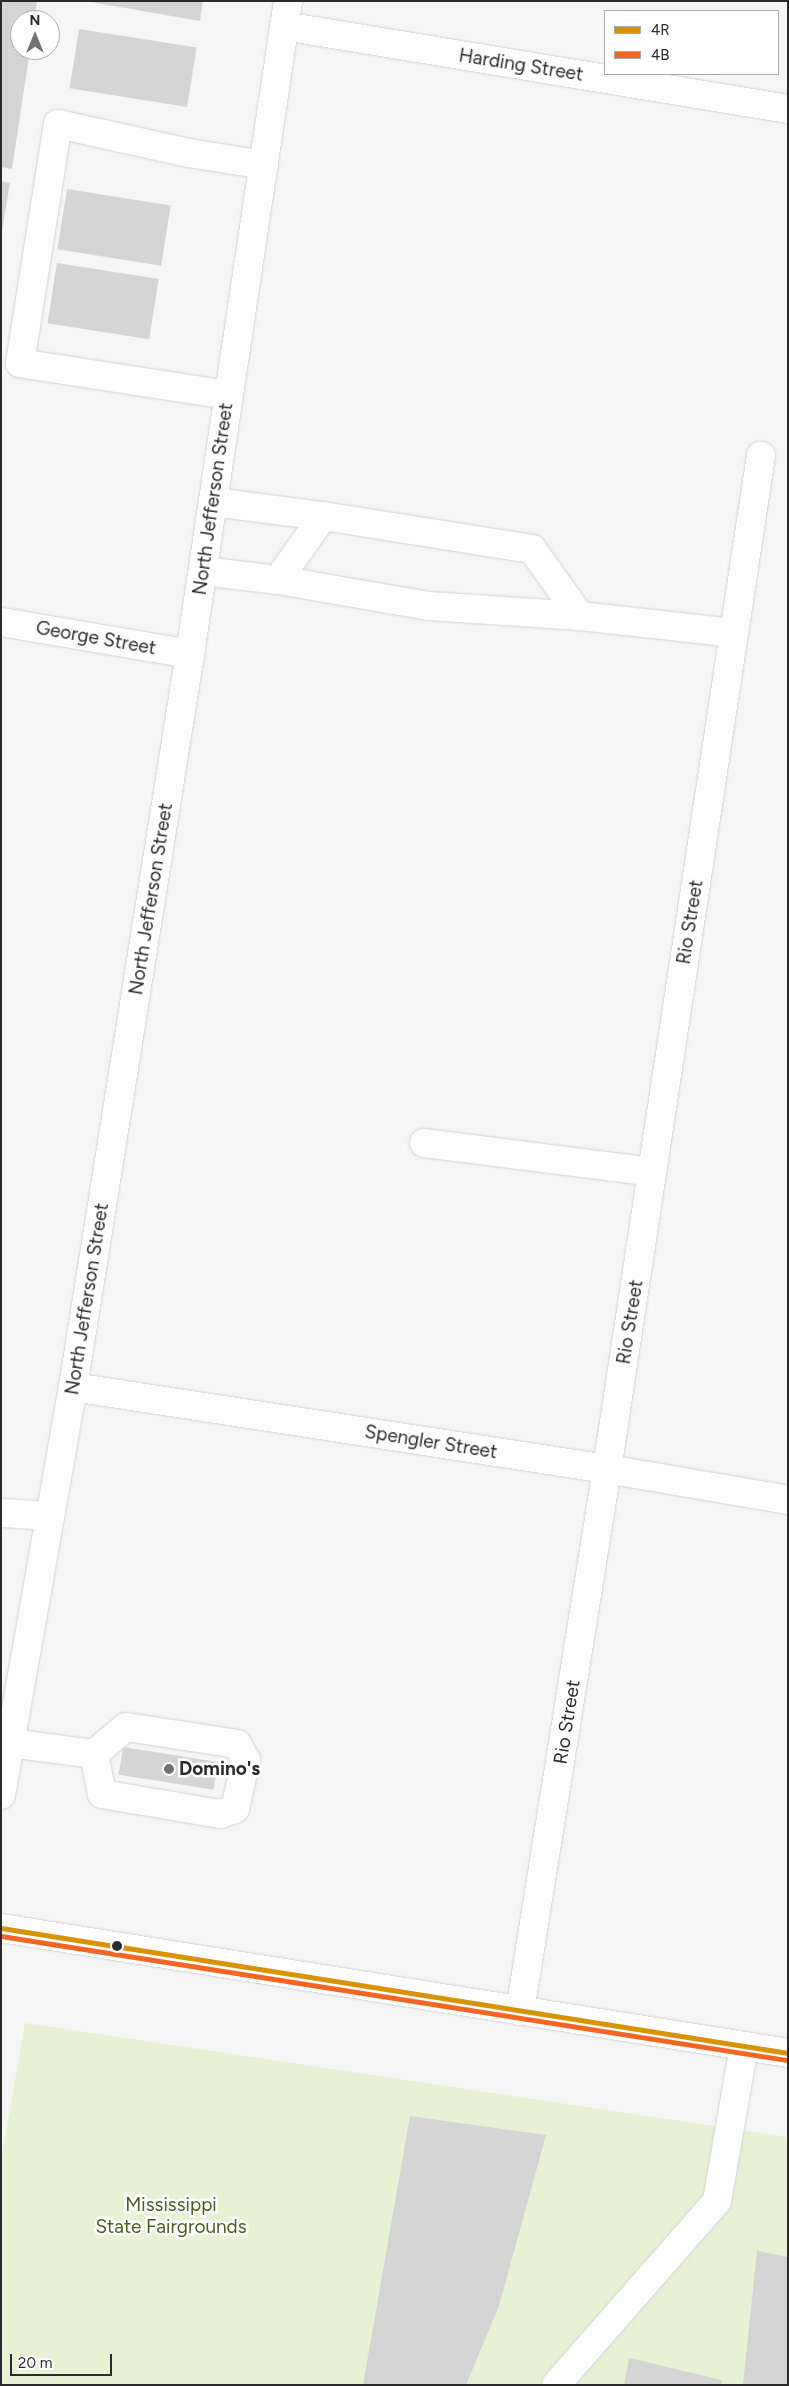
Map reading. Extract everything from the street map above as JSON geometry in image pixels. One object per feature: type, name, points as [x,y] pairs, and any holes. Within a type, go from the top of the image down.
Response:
[{"type":"street","name":"Harding Street","points":[[286,14],[604,74]]},
{"type":"street","name":"North Jefferson Street","points":[[1,1795],[73,1387],[203,571],[286,14]]},
{"type":"street","name":"Harding Street","points":[[608,75],[788,109]]},
{"type":"street","points":[[228,395],[20,363],[58,124],[189,153],[264,165]]},
{"type":"street","name":"Rio Street","points":[[520,2011],[607,1469],[762,456]]},
{"type":"street","points":[[213,502],[323,516],[532,549],[580,616]]},
{"type":"street","points":[[278,580],[323,516]]},
{"type":"street","points":[[203,571],[278,580],[429,606],[580,616],[734,633]]},
{"type":"street","name":"George Street","points":[[1,622],[190,654]]},
{"type":"street","points":[[424,1143],[652,1172]]},
{"type":"street","name":"Spengler Street","points":[[73,1387],[607,1469],[788,1500]]},
{"type":"street","points":[[1,1513],[50,1516]]},
{"type":"street","points":[[10,1743],[94,1754],[126,1727],[237,1744],[246,1760],[235,1809],[220,1814],[125,1796],[102,1794],[94,1754]]},
{"type":"street","points":[[1,1928],[788,2053]]},
{"type":"street","points":[[556,2385],[717,2201],[744,2046]]},
{"type":"green space","name":"Mississippi State Fairgrounds","points":[[25,2023],[788,2137],[788,2385],[1,2385],[1,2161]]},
{"type":"building","points":[[1,1],[37,1],[36,10],[10,10],[10,60],[28,60],[12,169],[1,167]]},
{"type":"building","points":[[85,1],[203,1],[200,21]]},
{"type":"building","points":[[79,29],[197,48],[187,107],[70,88]]},
{"type":"building","points":[[1,181],[10,183],[2,231],[1,230]]},
{"type":"building","points":[[67,189],[171,205],[161,266],[57,249]]},
{"type":"building","points":[[57,263],[159,279],[149,339],[47,323]]},
{"type":"building","name":"Domino's","points":[[123,1747],[218,1762],[213,1790],[119,1775]]},
{"type":"building","points":[[410,2116],[546,2135],[499,2306],[466,2385],[363,2385]]},
{"type":"building","points":[[757,2251],[788,2257],[788,2385],[743,2385]]},
{"type":"building","points":[[629,2358],[722,2380],[721,2385],[624,2385]]},
{"type":"transit line","name":"4R","points":[[1,1928],[788,2053]]},
{"type":"transit line","name":"4B","points":[[1,1936],[787,2060]]},
{"type":"place","name":"Domino's","points":[[169,1769]]}]
